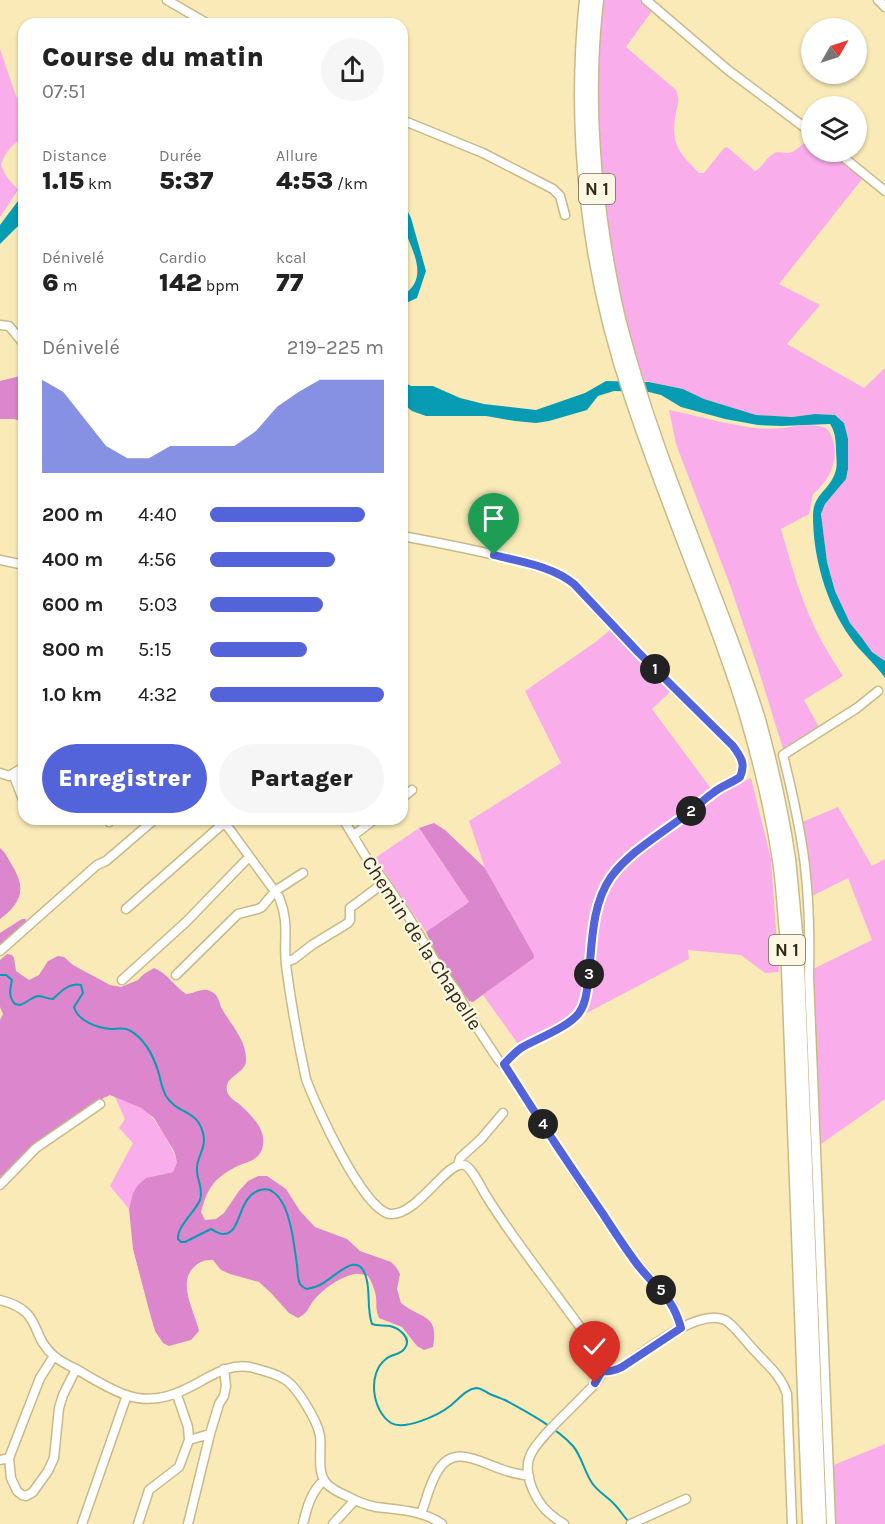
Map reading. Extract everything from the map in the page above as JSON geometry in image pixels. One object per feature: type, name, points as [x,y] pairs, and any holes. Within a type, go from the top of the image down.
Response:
[{"type":"highway","name":"N 1","points":[[586,0],[581,92],[583,155],[589,214],[612,336],[629,374],[747,719],[765,783],[779,860],[787,943],[809,1524]]},
{"type":"highway","name":"N 1","points":[[597,0],[593,30],[591,94],[593,154],[600,215],[629,374]]},
{"type":"highway","name":"N 1","points":[[637,400],[678,498],[739,659],[776,784],[789,859],[797,942],[820,1524]]},
{"type":"street","points":[[167,0],[198,18]]},
{"type":"street","points":[[646,0],[728,70],[801,125]]},
{"type":"street","points":[[878,0],[885,7]]},
{"type":"street","points":[[408,122],[483,153],[553,189],[560,196],[565,215]]},
{"type":"street","points":[[852,162],[885,191]]},
{"type":"street","points":[[0,325],[9,326],[18,337]]},
{"type":"street","points":[[408,537],[494,555],[564,575],[733,746],[744,766],[740,777],[710,794],[621,865],[612,876],[599,902],[586,994],[580,1011],[570,1021],[515,1052],[504,1064]]},
{"type":"street","points":[[0,560],[18,564]]},
{"type":"street","points":[[831,1524],[809,976],[808,896],[803,851],[783,755],[878,692]]},
{"type":"street","points":[[0,773],[9,776],[18,771]]},
{"type":"street","points":[[13,774],[18,787]]},
{"type":"street","points":[[408,793],[411,790]]},
{"type":"street","points":[[0,951],[97,865],[106,861],[148,825]]},
{"type":"street","points":[[126,909],[218,825]]},
{"type":"street","points":[[227,825],[275,891],[284,909],[286,962],[301,1057],[309,1088],[336,1145],[375,1205],[382,1212],[390,1214],[399,1213],[420,1200],[458,1165],[460,1158],[481,1139],[503,1113]]},
{"type":"street","name":"Chemin de la Chapelle","points":[[347,825],[366,857],[408,916],[438,966],[457,992],[470,1017],[497,1058],[504,1064],[581,1183],[637,1264],[673,1306],[681,1328]]},
{"type":"street","points":[[354,835],[367,825]]},
{"type":"street","points":[[122,980],[186,922],[249,857]]},
{"type":"street","points":[[176,975],[238,914],[262,907],[275,891],[303,873]]},
{"type":"street","points":[[286,962],[348,923],[349,909],[385,882]]},
{"type":"street","points":[[0,1185],[36,1148],[100,1104]]},
{"type":"street","points":[[458,1165],[466,1166],[471,1170],[489,1200],[601,1360],[602,1371],[595,1383],[543,1437],[529,1458],[530,1483],[536,1497],[543,1508],[564,1524]]},
{"type":"street","points":[[0,1300],[24,1310],[33,1320],[44,1343],[54,1356],[127,1395],[153,1399],[177,1395],[224,1369],[234,1367],[248,1367],[285,1379],[302,1400],[320,1435],[321,1469],[324,1480],[334,1490],[374,1506],[421,1514],[442,1524]]},
{"type":"street","points":[[602,1371],[622,1367],[692,1322],[708,1318],[727,1321],[784,1383],[789,1412],[792,1524]]},
{"type":"street","points":[[54,1356],[40,1378],[5,1459],[16,1491],[22,1495],[29,1494],[38,1486],[54,1458],[59,1408],[76,1369]]},
{"type":"street","points":[[188,1524],[210,1434],[219,1404],[224,1396],[226,1386],[224,1369]]},
{"type":"street","points":[[82,1524],[127,1395]]},
{"type":"street","points":[[138,1524],[148,1490],[179,1467],[189,1440],[188,1427],[177,1395]]},
{"type":"street","points":[[189,1440],[210,1434]]},
{"type":"street","points":[[421,1514],[441,1466],[459,1455],[529,1476]]},
{"type":"street","points":[[303,1524],[307,1505],[316,1487],[324,1480]]},
{"type":"street","points":[[633,1523],[686,1499]]},
{"type":"street","points":[[333,1524],[355,1500]]},
{"type":"shaded area","points":[[601,0],[641,0],[652,11],[626,47],[676,90],[678,101],[674,128],[676,143],[682,155],[699,173],[704,173],[727,147],[755,171],[773,154],[792,152],[801,146],[801,162],[850,162],[866,174],[779,284],[820,305],[787,344],[864,388],[885,368],[885,661],[872,652],[850,623],[835,591],[827,562],[821,514],[825,504],[846,479],[848,455],[844,423],[835,415],[815,414],[792,417],[756,415],[704,399],[683,389],[641,380],[614,264],[601,176],[598,110]]},
{"type":"shaded area","points":[[0,49],[18,99],[18,142],[10,149],[1,165],[6,176],[18,190],[0,217]]},
{"type":"shaded area","points":[[18,376],[18,420],[0,419],[0,381]]},
{"type":"shaded area","points":[[669,410],[754,428],[772,429],[814,425],[826,428],[832,437],[835,453],[832,468],[824,482],[813,494],[809,514],[781,529],[796,580],[811,619],[843,676],[804,700],[820,729],[784,752],[730,585],[676,444]]},
{"type":"shaded area","points":[[611,629],[670,692],[652,709],[715,794],[751,778],[771,859],[779,972],[765,973],[741,955],[688,950],[689,959],[581,1016],[589,1000],[597,932],[591,929],[581,1003],[571,1016],[518,1044],[483,995],[534,955],[485,868],[469,821],[561,763],[525,691]]},
{"type":"shaded area","points":[[838,807],[872,866],[885,859],[885,1099],[821,1144],[813,969],[872,940],[848,878],[810,897],[800,823]]},
{"type":"shaded area","points":[[434,823],[445,830],[485,868],[534,955],[534,958],[473,1002],[469,1001],[439,960],[426,932],[469,902],[419,828]]},
{"type":"shaded area","points":[[419,828],[469,902],[426,932],[375,858]]},
{"type":"shaded area","points":[[0,848],[17,875],[20,890],[17,902],[0,919]]},
{"type":"shaded area","points":[[22,919],[26,919],[25,924],[0,946],[0,933]]},
{"type":"shaded area","points":[[7,954],[14,958],[16,971],[29,980],[39,975],[48,961],[58,956],[64,957],[73,965],[110,985],[121,987],[138,980],[154,968],[186,994],[202,990],[214,993],[241,1039],[246,1053],[245,1066],[228,1083],[228,1094],[256,1121],[262,1133],[263,1145],[259,1155],[227,1172],[212,1186],[201,1212],[205,1220],[216,1219],[224,1213],[248,1181],[258,1176],[267,1176],[286,1189],[300,1211],[315,1227],[347,1239],[360,1251],[391,1262],[396,1267],[400,1274],[397,1289],[401,1303],[431,1323],[434,1336],[433,1347],[424,1350],[417,1346],[402,1327],[379,1318],[375,1292],[368,1276],[354,1274],[337,1281],[322,1291],[306,1312],[298,1318],[289,1313],[259,1282],[221,1270],[213,1260],[197,1264],[187,1280],[188,1297],[199,1331],[191,1340],[169,1346],[163,1343],[155,1331],[133,1249],[129,1209],[133,1193],[138,1185],[146,1178],[173,1172],[177,1162],[174,1151],[154,1118],[141,1108],[110,1095],[91,1104],[0,1180],[0,1020],[3,1014],[0,1007],[0,960]]},
{"type":"shaded area","points":[[115,1097],[138,1106],[152,1118],[167,1140],[177,1162],[173,1172],[148,1178],[143,1182],[135,1191],[129,1209],[110,1186],[133,1143],[119,1128],[125,1119]]},
{"type":"shaded area","points":[[885,1444],[885,1524],[831,1524],[829,1467]]},
{"type":"water","points":[[18,201],[18,226],[0,244],[0,225]]},
{"type":"water","points":[[408,212],[426,271],[417,298],[408,302],[408,291],[416,279],[416,260],[408,237]]},
{"type":"water","points":[[606,381],[649,382],[683,389],[704,399],[756,415],[792,417],[815,414],[835,415],[844,423],[848,439],[848,469],[846,479],[825,504],[821,514],[827,562],[835,591],[850,623],[872,652],[885,661],[885,678],[854,642],[842,624],[828,595],[818,563],[815,547],[814,509],[818,497],[832,479],[836,467],[835,440],[830,424],[758,425],[681,407],[661,395],[649,392],[614,391],[598,396],[587,410],[536,423],[486,416],[426,416],[408,408],[408,384],[433,386],[460,398],[484,404],[536,410],[585,393]]},
{"type":"waterway","points":[[0,975],[6,975],[12,980],[10,996],[15,1004],[20,1005],[38,996],[53,999],[69,986],[81,985],[83,993],[74,1007],[76,1012],[89,1023],[111,1029],[129,1030],[140,1038],[152,1055],[166,1096],[200,1125],[204,1138],[197,1168],[201,1196],[198,1205],[180,1229],[178,1239],[181,1242],[211,1229],[221,1234],[230,1232],[247,1200],[253,1194],[262,1190],[272,1191],[279,1198],[288,1215],[301,1286],[307,1289],[317,1286],[347,1267],[359,1266],[364,1271],[367,1281],[372,1324],[394,1327],[406,1337],[407,1344],[403,1350],[380,1365],[374,1382],[376,1401],[391,1423],[412,1424],[445,1410],[469,1390],[481,1389],[532,1415],[566,1439],[576,1450],[594,1486],[629,1522]]},
{"type":"route","points":[[494,555],[564,575],[733,746],[744,766],[740,777],[710,794],[621,865],[612,876],[599,902],[586,994],[580,1011],[570,1021],[515,1052],[504,1064],[581,1183],[637,1264],[665,1294],[678,1317],[681,1328],[622,1367],[602,1371],[595,1383]]}]
